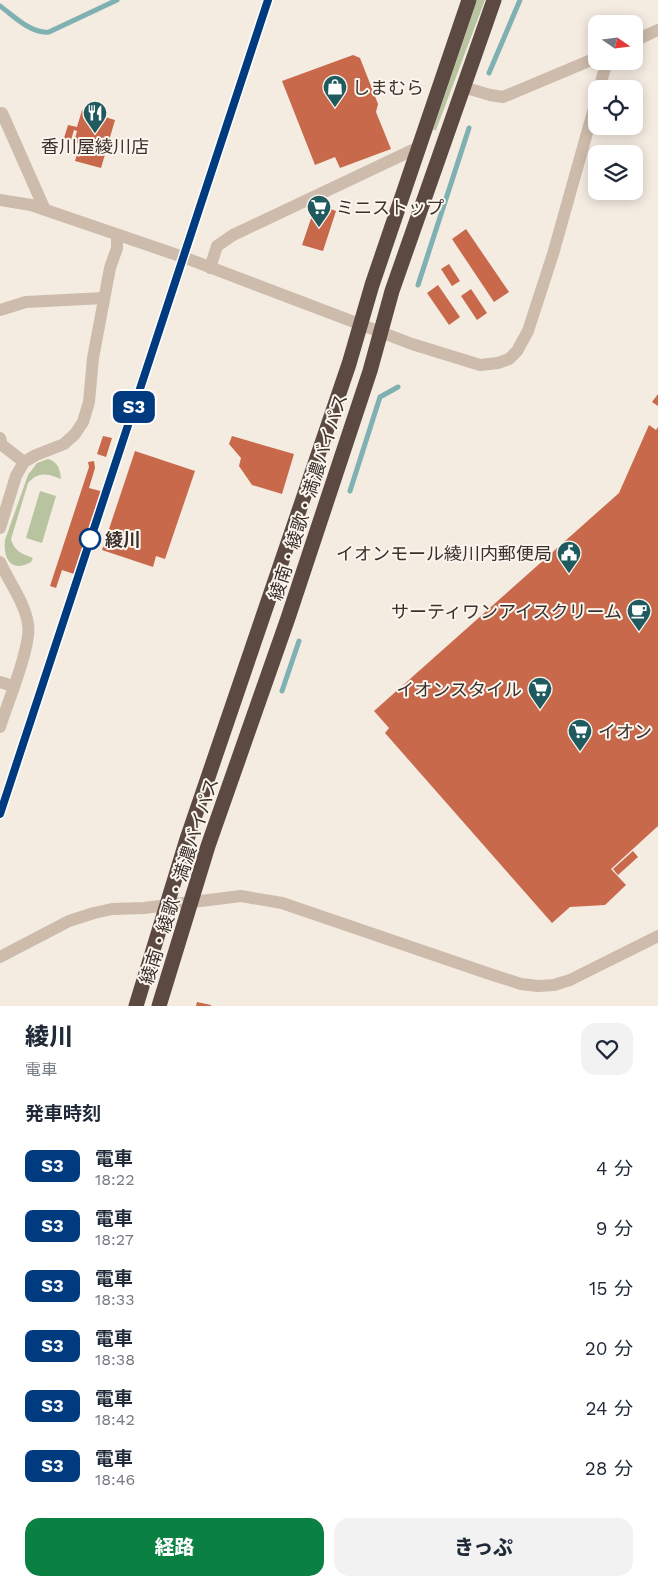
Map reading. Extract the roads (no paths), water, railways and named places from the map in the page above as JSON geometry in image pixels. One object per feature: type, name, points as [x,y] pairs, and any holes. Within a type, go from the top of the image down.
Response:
[{"type":"highway","name":"綾南・綾歌・満濃バイパス","points":[[136,1006],[190,830],[346,373],[417,148],[469,0]]},
{"type":"highway","name":"綾南・綾歌・満濃バイパス","points":[[159,1006],[208,846],[288,618],[370,371],[392,291],[494,0]]},
{"type":"street","points":[[643,37],[658,30]]},
{"type":"street","points":[[463,87],[503,97],[588,61]]},
{"type":"street","points":[[2,113],[45,210]]},
{"type":"street","points":[[0,200],[31,205],[183,257],[412,344],[480,365],[498,363],[509,359],[517,351],[528,331],[588,129]]},
{"type":"street","points":[[210,268],[218,246],[233,235],[417,148]]},
{"type":"street","points":[[0,528],[16,476],[24,462],[64,444],[76,434],[83,422],[89,402],[93,358],[104,298],[110,268],[117,248],[117,235]]},
{"type":"street","points":[[0,310],[26,302],[104,298]]},
{"type":"street","points":[[0,438],[2,445],[24,462]]},
{"type":"street","points":[[0,562],[26,614],[29,626],[28,642],[0,727]]},
{"type":"street","points":[[0,682],[14,686]]},
{"type":"street","points":[[0,957],[69,921],[94,912],[241,896],[282,903],[487,973],[521,984],[538,986],[554,985],[570,980],[658,936]]},
{"type":"waterway","points":[[0,6],[29,27],[42,32],[49,32],[117,0]]},
{"type":"waterway","points":[[489,73],[520,0]]},
{"type":"waterway","points":[[418,285],[469,128]]},
{"type":"waterway","points":[[350,491],[380,397],[398,387]]},
{"type":"waterway","points":[[282,691],[299,641]]},
{"type":"railway","points":[[0,815],[268,0]]},
{"type":"train","name":"S3","points":[[0,814],[268,0]]},
{"type":"place","name":"しまむら","points":[[335,108]]},
{"type":"place","name":"香川屋綾川店","points":[[95,134]]},
{"type":"place","name":"ミニストップ","points":[[319,228]]},
{"type":"place","name":"綾川","points":[[90,539]]},
{"type":"place","name":"イオンモール綾川内郵便局","points":[[569,574]]},
{"type":"place","name":"サーティワンアイスクリーム","points":[[639,632]]},
{"type":"place","name":"イオンスタイル","points":[[540,710]]},
{"type":"place","name":"イオン","points":[[580,752]]}]
